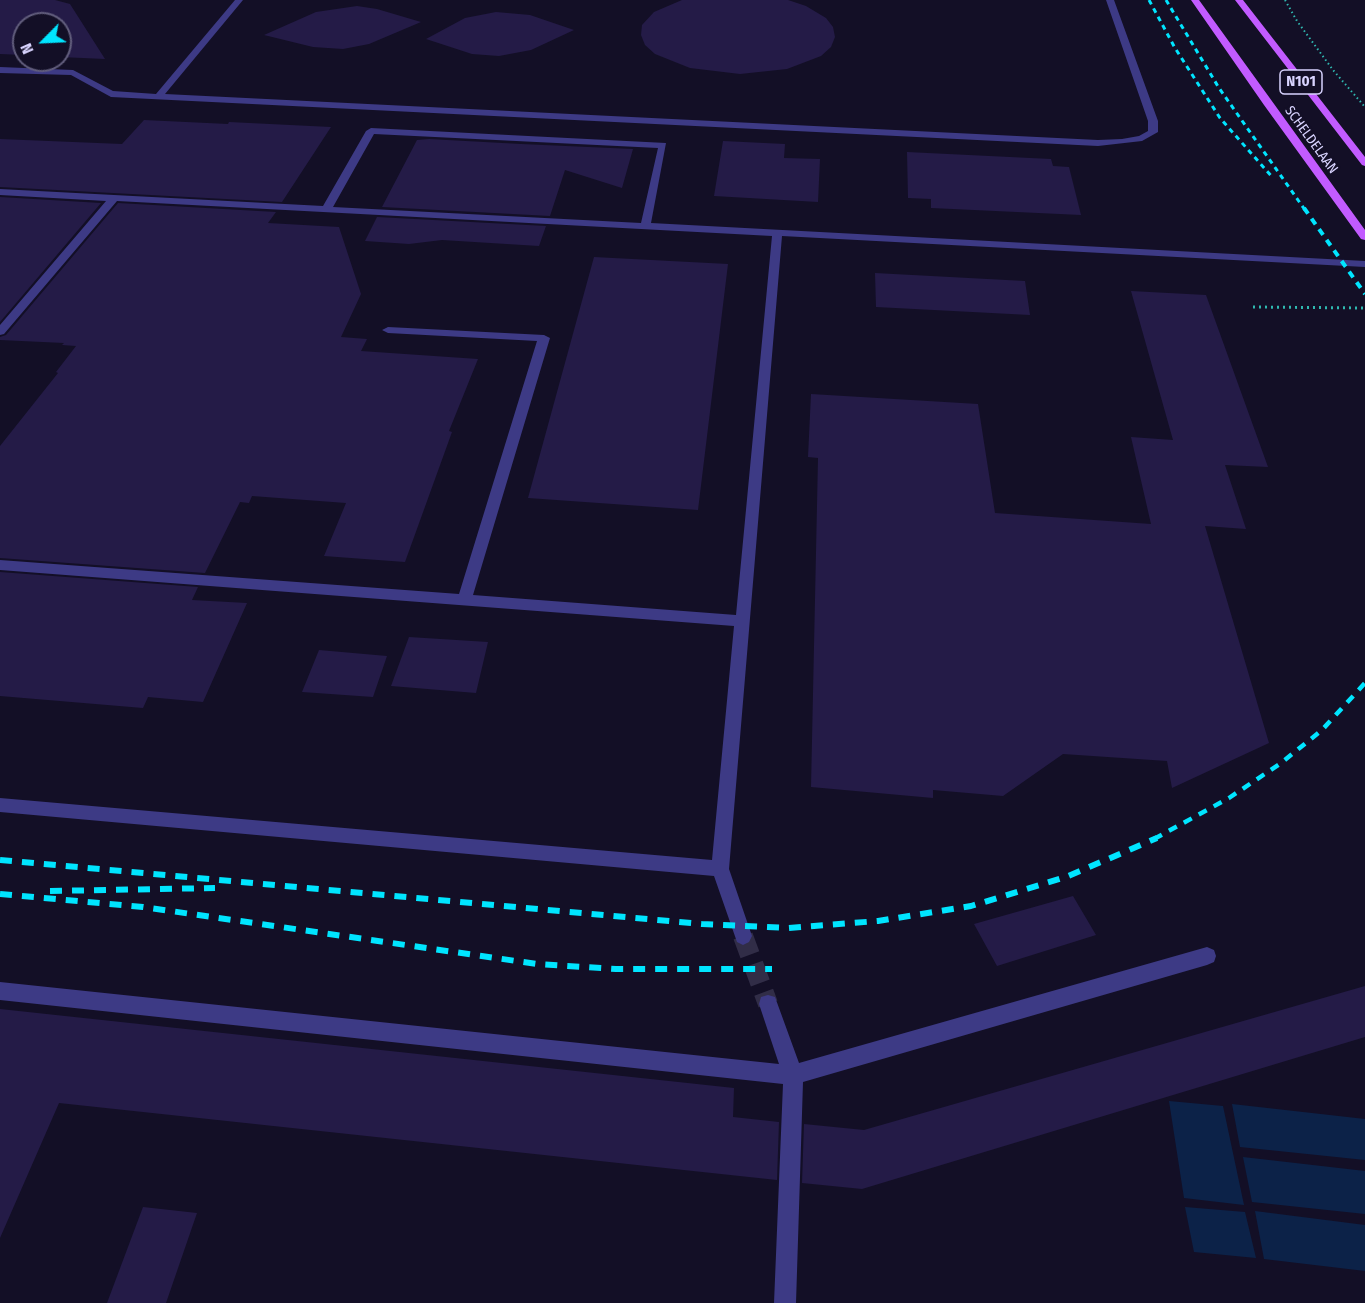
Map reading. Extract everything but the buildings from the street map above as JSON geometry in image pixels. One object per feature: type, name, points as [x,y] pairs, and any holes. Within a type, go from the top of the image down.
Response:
[{"type":"main road","name":"SCHELDELAAN","points":[[1195,0],[1365,237]]},
{"type":"main road","name":"SCHELDELAAN","points":[[1239,0],[1365,163]]},
{"type":"lane","points":[[159,96],[239,0]]},
{"type":"lane","points":[[0,70],[73,73],[111,94],[1062,141],[1122,142],[1142,138],[1153,132],[1153,121],[1110,0]]},
{"type":"lane","points":[[326,210],[371,131],[663,145],[645,227]]},
{"type":"lane","points":[[0,192],[1365,264]]},
{"type":"lane","points":[[0,332],[114,198]]},
{"type":"lane","points":[[743,936],[720,869],[777,234]]},
{"type":"lane","points":[[388,330],[544,338],[464,600]]},
{"type":"lane","points":[[0,565],[742,621]]},
{"type":"lane","points":[[0,805],[720,869]]},
{"type":"lane","points":[[0,991],[794,1075],[1208,956]]},
{"type":"lane","points":[[768,1004],[794,1075],[785,1303]]},
{"type":"path","points":[[1285,0],[1333,70],[1365,107]]},
{"type":"path","points":[[1253,307],[1365,308]]},
{"type":"water","points":[[1169,1101],[1223,1106],[1244,1205],[1184,1198]]},
{"type":"water","points":[[1232,1104],[1365,1119],[1365,1160],[1240,1147]]},
{"type":"water","points":[[1243,1157],[1365,1171],[1365,1214],[1252,1202]]},
{"type":"water","points":[[1185,1207],[1245,1212],[1256,1258],[1194,1252]]},
{"type":"water","points":[[1255,1211],[1365,1225],[1365,1271],[1264,1259]]},
{"type":"tunnel","points":[[743,936],[768,1004]]},
{"type":"railway","points":[[1149,0],[1175,48],[1220,118],[1273,178]]},
{"type":"railway","points":[[1166,0],[1219,88],[1305,210]]},
{"type":"railway","points":[[1304,208],[1365,294]]},
{"type":"railway","points":[[1154,839],[1229,798],[1281,763],[1322,730],[1365,683]]},
{"type":"railway","points":[[0,860],[702,924],[788,928],[878,921],[971,906],[1066,877],[1157,838]]},
{"type":"railway","points":[[50,891],[215,888]]},
{"type":"railway","points":[[0,894],[143,907],[537,964],[616,969],[772,969]]}]
